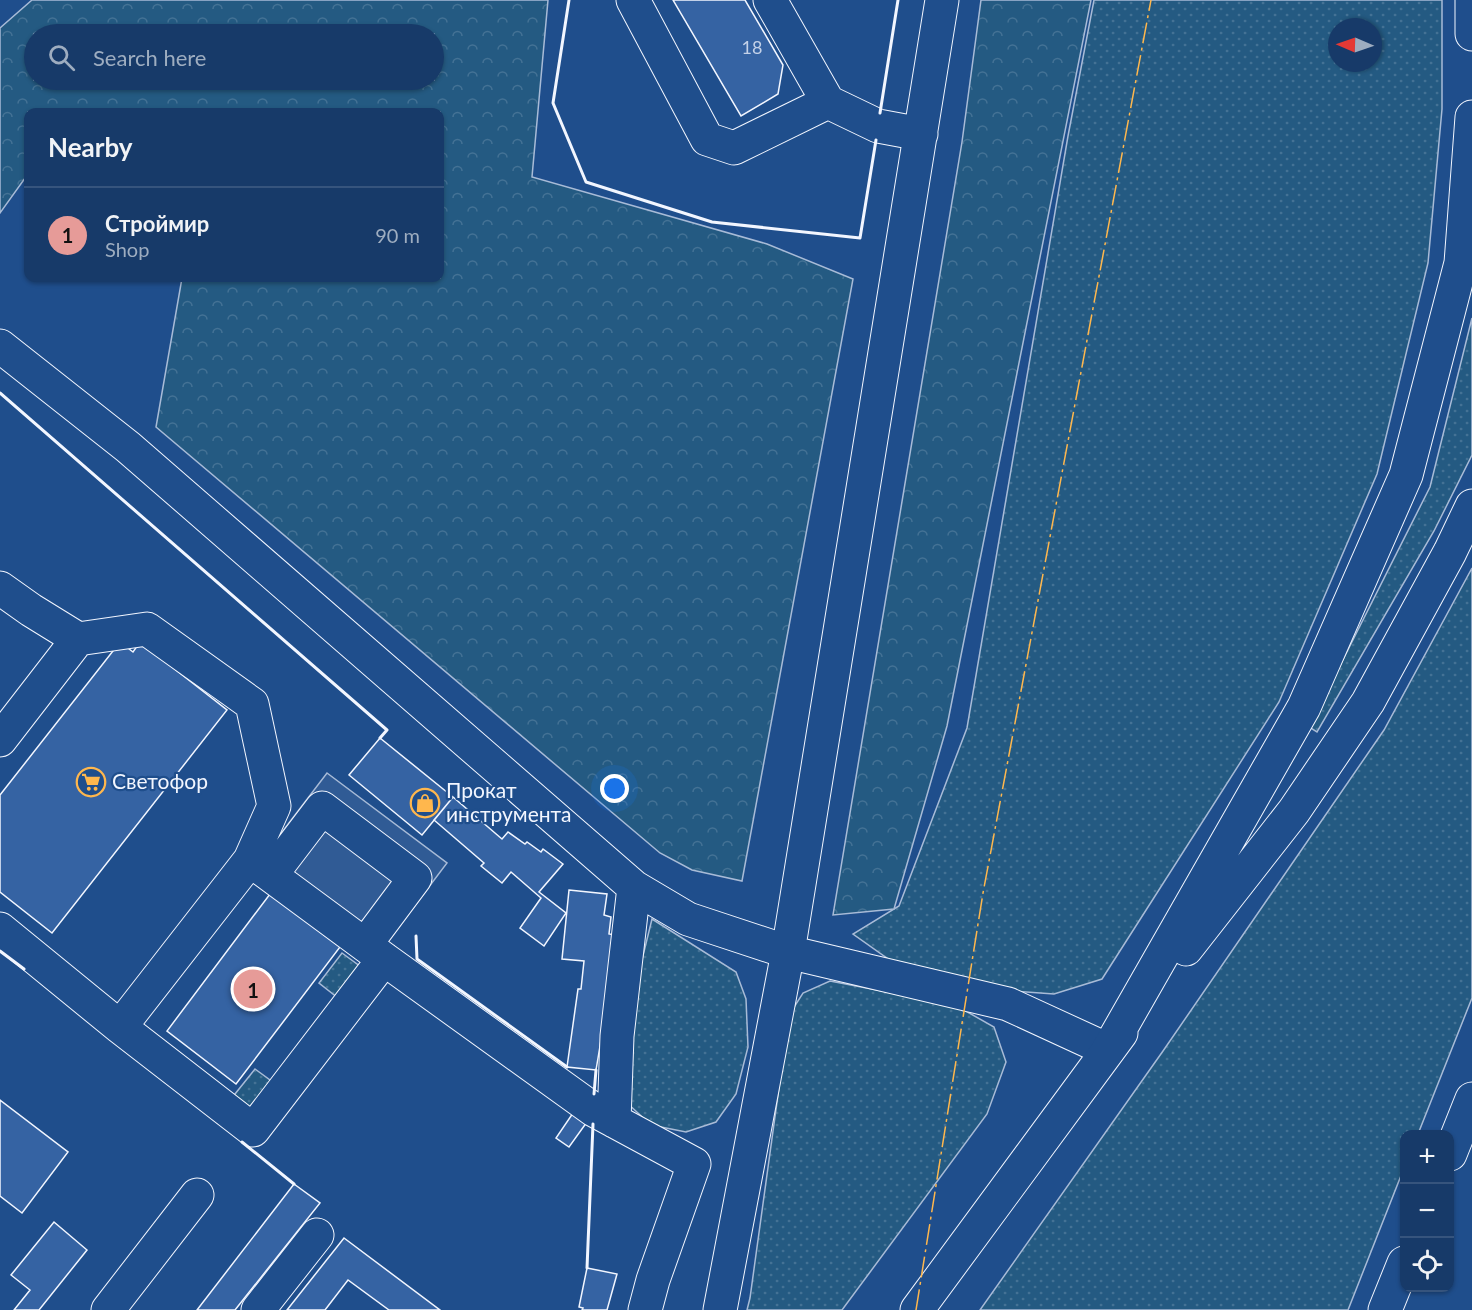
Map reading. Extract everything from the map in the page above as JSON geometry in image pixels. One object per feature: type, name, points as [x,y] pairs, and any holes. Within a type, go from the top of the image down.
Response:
[{"type":"main road","points":[[633,0],[707,139],[734,148],[828,102]]},
{"type":"main road","points":[[770,0],[828,102],[878,126],[921,134]]},
{"type":"main road","points":[[720,1310],[788,952],[942,0]]},
{"type":"main road","points":[[1472,0],[1472,34]]},
{"type":"main road","points":[[1108,1050],[1304,707],[1406,475],[1461,263],[1472,117]]},
{"type":"main road","points":[[0,346],[128,447],[634,887],[688,919],[788,952],[1008,1004],[1108,1050]]},
{"type":"main road","points":[[916,1310],[1108,1050],[1294,810],[1368,702],[1450,552],[1472,506]]},
{"type":"main road","points":[[0,588],[78,639],[147,629],[252,704],[274,806],[260,868]]},
{"type":"main road","points":[[0,740],[78,639]]},
{"type":"main road","points":[[0,929],[120,1028],[253,1130],[374,952],[416,878],[322,808],[260,868],[120,1028]]},
{"type":"main road","points":[[260,868],[584,1103],[694,1164],[653,1280],[645,1310]]},
{"type":"main road","points":[[614,1121],[617,1036],[634,887]]},
{"type":"main road","points":[[1454,1142],[1472,1099]]},
{"type":"main road","points":[[108,1310],[197,1195]]},
{"type":"main road","points":[[258,1310],[317,1235]]},
{"type":"main road","points":[[1385,1310],[1400,1273]]},
{"type":"green space","points":[[32,0],[548,0],[532,177],[767,244],[853,279],[742,881],[692,870],[660,853],[156,427],[181,282],[444,282],[444,108],[24,108],[24,180],[0,213],[0,28]]},
{"type":"green space","points":[[981,0],[1091,0],[947,726],[894,909],[833,915],[962,142]]},
{"type":"green space","points":[[1094,0],[1442,0],[1442,109],[1428,263],[1377,474],[1279,702],[1102,979],[1054,994],[974,988],[894,963],[853,934],[899,906],[967,728],[1068,136]]},
{"type":"green space","points":[[1472,318],[1472,455],[1434,531],[1317,732],[1309,727],[1430,487]]},
{"type":"green space","points":[[1472,568],[1472,998],[1420,1130],[1400,1130],[1400,1178],[1348,1310],[980,1310],[1163,1051],[1384,730]]},
{"type":"green space","points":[[652,919],[736,972],[746,999],[748,1047],[736,1094],[716,1122],[686,1132],[651,1125],[626,1102],[625,1029]]},
{"type":"green space","points":[[342,953],[361,967],[338,998],[319,983]]},
{"type":"green space","points":[[830,981],[955,1005],[994,1027],[1006,1062],[987,1114],[842,1310],[747,1310],[789,1015],[803,993]]},
{"type":"green space","points":[[255,1069],[274,1083],[250,1114],[231,1099]]},
{"type":"shaded area","points":[[327,773],[447,863],[373,961],[253,870]]},
{"type":"building","points":[[673,0],[745,0],[783,65],[778,94],[741,116]]},
{"type":"building","points":[[120,642],[133,652],[140,642],[227,710],[52,933],[0,892],[0,795]]},
{"type":"building","points":[[380,738],[453,797],[422,835],[349,775]]},
{"type":"building","points":[[453,797],[502,839],[508,832],[541,852],[543,849],[563,864],[539,892],[566,913],[544,946],[520,928],[541,898],[511,872],[502,883],[481,866],[484,863],[434,820]]},
{"type":"building","points":[[569,890],[607,894],[604,915],[611,917],[609,934],[615,935],[614,963],[596,1070],[567,1067],[584,961],[562,959]]},
{"type":"building","points":[[270,894],[340,947],[236,1084],[167,1031]]},
{"type":"building","points":[[0,1100],[68,1152],[22,1213],[0,1196]]},
{"type":"building","points":[[573,1113],[587,1122],[569,1147],[556,1138]]},
{"type":"building","points":[[294,1184],[320,1203],[235,1310],[197,1310]]},
{"type":"building","points":[[54,1222],[87,1250],[39,1310],[14,1310],[30,1290],[11,1275]]},
{"type":"building","points":[[344,1238],[440,1310],[389,1310],[348,1280],[325,1310],[287,1310]]},
{"type":"building","points":[[587,1268],[617,1274],[607,1310],[582,1310],[583,1308],[579,1307]]},
{"type":"wall","points":[[569,0],[553,103],[586,182],[712,222],[860,238],[876,140]]},
{"type":"wall","points":[[880,113],[898,0]]},
{"type":"wall","points":[[0,393],[387,730],[380,738]]},
{"type":"wall","points":[[416,936],[417,959],[567,1067]]},
{"type":"wall","points":[[0,951],[24,969]]},
{"type":"wall","points":[[594,1094],[596,1070]]},
{"type":"wall","points":[[587,1268],[593,1124]]},
{"type":"wall","points":[[242,1142],[294,1184]]},
{"type":"power","points":[[916,1310],[983,893],[1151,0]]},
{"type":"place","name":"Светофор","points":[[91,782]]},
{"type":"place","name":"Прокат инструмента","points":[[425,803]]},
{"type":"place","name":"Строймир","points":[[253,989]]}]
